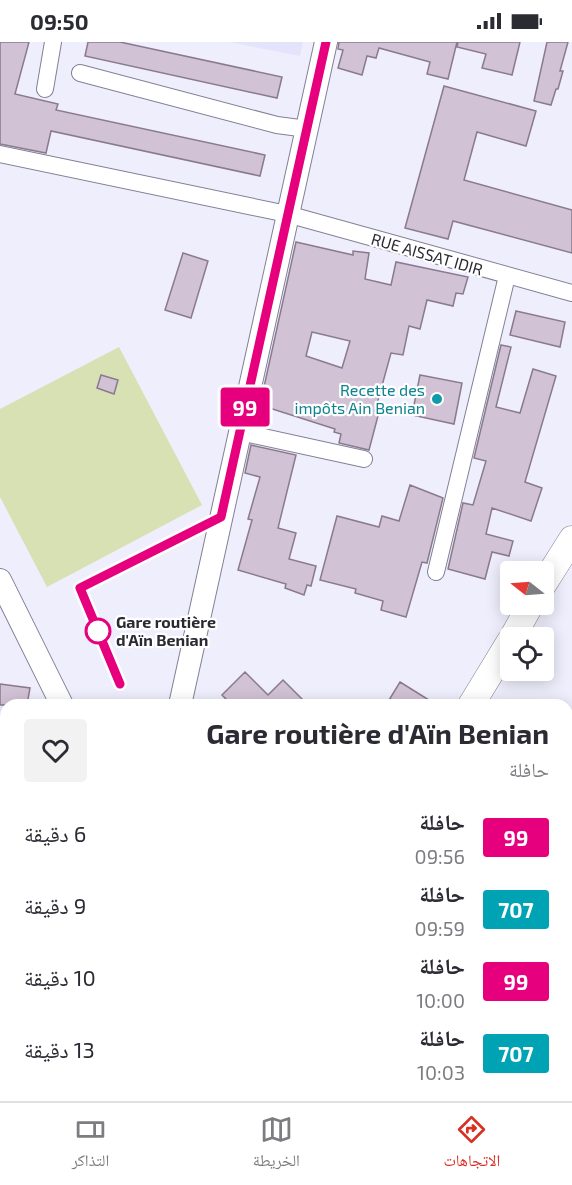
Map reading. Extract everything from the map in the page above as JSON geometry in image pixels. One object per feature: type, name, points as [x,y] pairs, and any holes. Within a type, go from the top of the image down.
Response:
[{"type":"main road","points":[[554,568],[568,546],[572,526]]},
{"type":"main road","points":[[475,699],[500,657]]},
{"type":"street","points":[[45,89],[53,42]]},
{"type":"street","points":[[181,699],[326,42]]},
{"type":"street","points":[[80,73],[277,125],[307,129]]},
{"type":"street","name":"RUE AISSAT IDIR","points":[[0,154],[287,214],[507,276],[570,291]]},
{"type":"street","points":[[436,572],[507,276]]},
{"type":"street","points":[[240,432],[364,459]]},
{"type":"street","points":[[0,580],[59,699]]},
{"type":"shaded area","points":[[229,42],[303,42],[300,56]]},
{"type":"green space","points":[[119,347],[202,505],[47,587],[0,497],[0,409]]},
{"type":"building","points":[[0,42],[29,42],[15,94],[58,104],[56,110],[265,155],[260,176],[51,131],[46,153],[0,144]]},
{"type":"building","points":[[88,42],[120,42],[282,77],[277,98],[85,56]]},
{"type":"building","points":[[339,42],[457,42],[448,79],[427,74],[430,62],[379,48],[376,58],[367,56],[362,75],[338,68],[343,50],[338,49]]},
{"type":"building","points":[[458,42],[520,42],[512,75],[482,68],[486,54],[457,47]]},
{"type":"building","points":[[547,42],[568,42],[560,71],[563,71],[551,105],[534,101]]},
{"type":"building","points":[[444,86],[536,111],[526,146],[477,132],[464,180],[572,210],[572,253],[453,221],[448,239],[405,228]]},
{"type":"building","points":[[296,242],[353,255],[353,251],[369,253],[365,279],[391,285],[396,262],[468,277],[463,294],[456,293],[453,306],[427,300],[420,329],[409,326],[403,355],[391,353],[375,411],[379,412],[369,450],[339,443],[341,434],[334,432],[335,429],[260,405]],"holes":[[[312,332],[350,341],[342,368],[306,356]]]},
{"type":"building","points":[[183,253],[208,261],[191,318],[165,310]]},
{"type":"building","points":[[516,311],[565,322],[560,347],[510,335]]},
{"type":"building","points":[[501,345],[511,347],[496,407],[520,413],[533,369],[556,376],[525,482],[542,488],[531,521],[492,508],[486,534],[513,541],[509,556],[492,552],[485,579],[448,569],[463,503],[473,505],[486,461],[474,458]]},
{"type":"building","points":[[101,375],[118,380],[114,394],[97,388]]},
{"type":"building","name":"Recette des impôts Ain Benian","points":[[420,375],[462,383],[454,424],[412,415]]},
{"type":"building","points":[[251,445],[296,455],[278,528],[296,533],[289,559],[316,566],[311,586],[307,585],[304,595],[285,588],[286,584],[238,570],[252,520],[248,519],[260,477],[245,473]]},
{"type":"building","points":[[410,485],[443,498],[427,563],[422,562],[406,617],[381,610],[383,601],[355,593],[356,589],[320,580],[337,516],[379,527],[382,516],[399,521]]},
{"type":"building","points":[[245,672],[268,695],[283,680],[302,699],[226,699],[222,695]]},
{"type":"building","points":[[400,682],[427,699],[390,699]]},
{"type":"building","points":[[0,684],[30,688],[28,699],[0,699]]},
{"type":"bus line","name":"99","points":[[120,684],[80,588],[221,517],[326,42]]},
{"type":"place","name":"Recette des impôts Ain Benian","points":[[437,399]]},
{"type":"place","name":"Gare routière d'Aïn Benian","points":[[98,631]]}]
